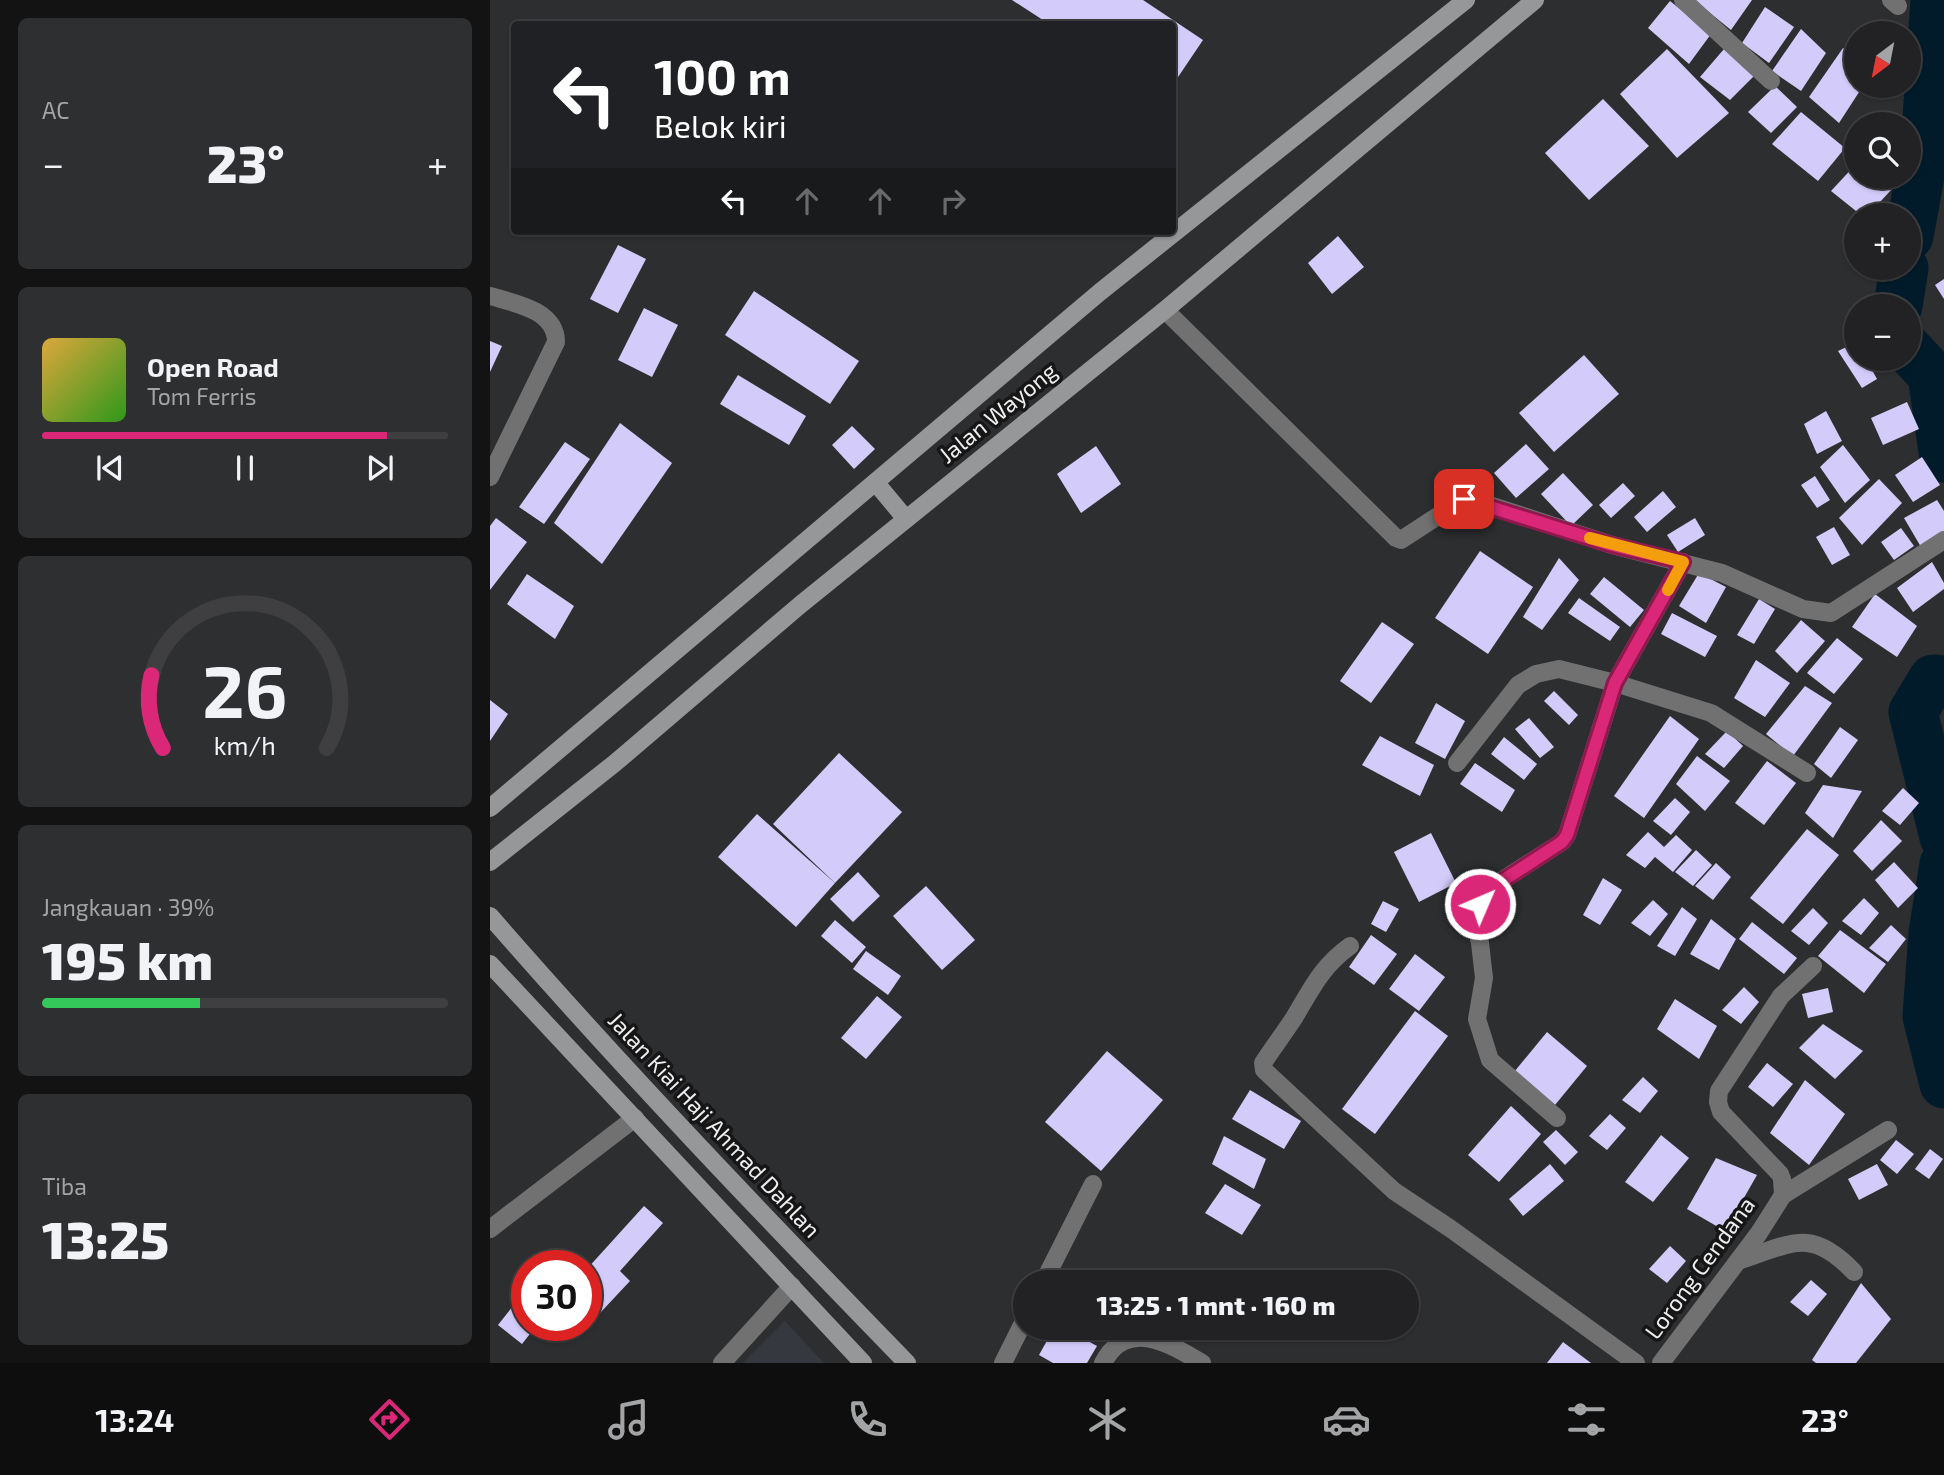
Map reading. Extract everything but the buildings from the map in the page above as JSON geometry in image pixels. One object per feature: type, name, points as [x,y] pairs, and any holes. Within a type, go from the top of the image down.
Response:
[{"type":"main road","name":"Jalan Wayong","points":[[1176,231],[1465,0]]},
{"type":"main road","name":"Jalan Wayong","points":[[490,862],[615,763],[800,605],[1165,310],[1535,0]]},
{"type":"main road","name":"Jalan Wayong","points":[[490,808],[1100,292],[1171,235]]},
{"type":"main road","points":[[876,482],[906,519]]},
{"type":"main road","name":"Jalan Kiai Haji Ahmad Dahlan","points":[[490,916],[540,974],[794,1247],[907,1363]]},
{"type":"main road","points":[[490,964],[863,1363]]},
{"type":"street","points":[[1683,0],[1771,81]]},
{"type":"street","points":[[490,296],[529,307],[550,322],[556,332],[556,342],[490,477]]},
{"type":"street","points":[[1165,310],[1396,538],[1405,538],[1464,499],[1612,545],[1721,573],[1803,609],[1831,613],[1944,540]]},
{"type":"street","points":[[1558,1118],[1490,1060],[1477,1019],[1484,978],[1475,922],[1480,904],[1499,883],[1562,842],[1567,835],[1615,683],[1683,562]]},
{"type":"street","points":[[1457,762],[1518,685],[1536,674],[1559,669],[1615,683],[1711,713],[1807,773]]},
{"type":"street","points":[[1350,946],[1332,959],[1315,982],[1263,1063],[1264,1070],[1394,1191],[1636,1363]]},
{"type":"street","name":"Lorong Cendana","points":[[1661,1363],[1738,1261],[1783,1195],[1780,1174],[1721,1112],[1719,1091],[1781,996],[1813,966]]},
{"type":"street","points":[[490,1228],[635,1118]]},
{"type":"street","points":[[1783,1195],[1888,1130]]},
{"type":"street","points":[[1050,1270],[1093,1184]]},
{"type":"street","points":[[1738,1261],[1797,1242],[1819,1245],[1836,1253],[1854,1272]]},
{"type":"street","points":[[722,1363],[792,1286]]},
{"type":"street","points":[[1102,1363],[1110,1350],[1124,1340],[1140,1337],[1179,1349],[1202,1363]]},
{"type":"street","points":[[1003,1363],[1014,1340]]},
{"type":"shaded area","points":[[785,1321],[824,1363],[743,1363]]},
{"type":"waterway","points":[[1915,203],[1925,148],[1935,0]]},
{"type":"waterway","points":[[1900,294],[1902,280]]},
{"type":"waterway","points":[[1921,363],[1932,375],[1944,458]]},
{"type":"waterway","points":[[1944,680],[1933,679],[1913,712],[1944,837]]},
{"type":"waterway","points":[[1944,864],[1933,933],[1927,1016],[1944,1084]]},
{"type":"slow traffic","points":[[1590,538],[1683,562],[1668,590]]},
{"type":"route","points":[[1464,499],[1612,545],[1683,562],[1615,683],[1567,835],[1562,842],[1499,883],[1480,904]]}]
